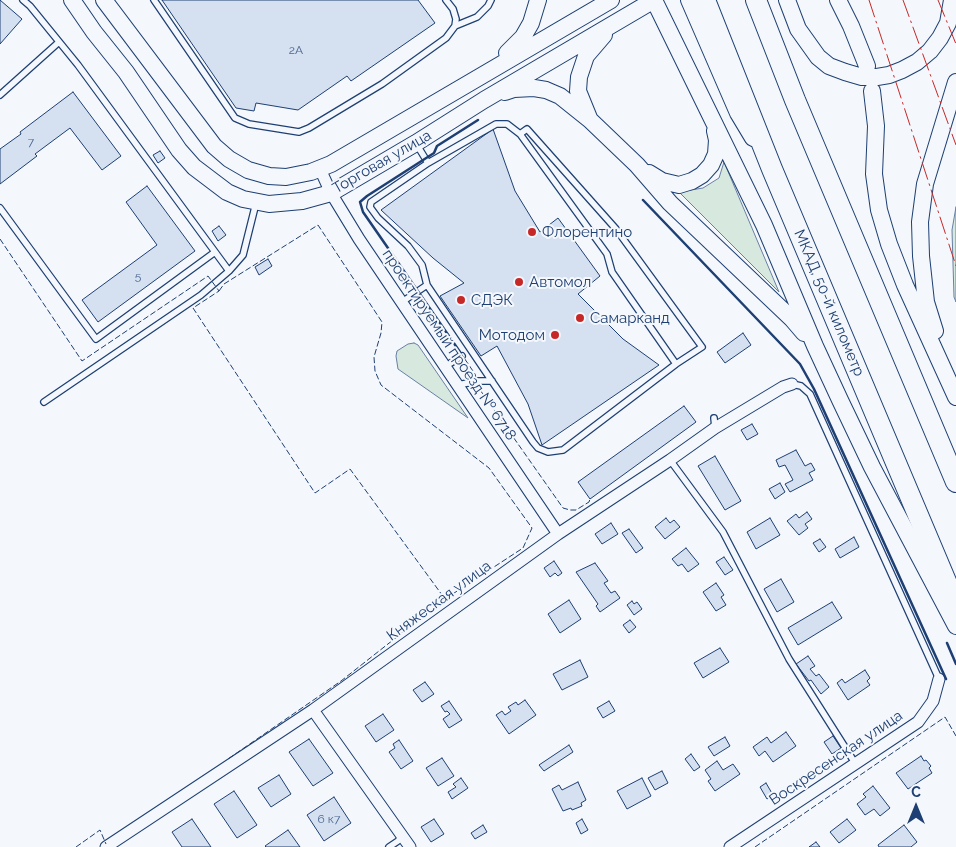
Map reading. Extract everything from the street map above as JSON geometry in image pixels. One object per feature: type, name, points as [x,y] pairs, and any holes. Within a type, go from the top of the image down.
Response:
[{"type":"highway","name":"МКАД, 50-й километр","points":[[705,0],[772,169],[956,605]]},
{"type":"highway","points":[[756,0],[795,100],[956,482]]},
{"type":"street","name":"Торговая улица","points":[[72,0],[94,32],[126,72],[179,150],[194,167],[227,192],[243,199],[269,204],[294,202],[332,193],[484,100],[654,0]]},
{"type":"street","name":"Торговая улица","points":[[104,0],[214,146],[228,159],[248,170],[270,176],[286,177],[320,169],[611,0]]},
{"type":"street","points":[[492,69],[523,37],[531,23],[538,0]]},
{"type":"street","points":[[654,0],[764,225],[815,346],[872,467],[956,626]]},
{"type":"street","points":[[689,0],[738,113],[772,169]]},
{"type":"street","points":[[787,0],[798,29],[818,57],[829,66],[845,72],[862,77],[877,77],[902,70],[917,62],[930,51],[948,23],[952,0]]},
{"type":"street","points":[[838,0],[851,26],[866,66]]},
{"type":"street","points":[[590,120],[578,91],[582,65],[586,56],[614,24]]},
{"type":"street","points":[[949,379],[926,302],[921,256],[920,222],[925,184],[956,82]]},
{"type":"street","points":[[484,100],[514,88],[546,90],[560,96],[590,120],[670,203],[792,319],[815,346]]},
{"type":"street","points":[[872,91],[876,126],[874,174],[879,210],[888,244],[956,397]]},
{"type":"street","points":[[636,166],[662,181],[679,185],[702,175],[711,166],[716,154],[717,140],[711,117]]},
{"type":"street","name":"проектируемый проезд № 6718","points":[[320,169],[359,239],[558,534]]},
{"type":"street","name":"Княжеская улица","points":[[106,847],[313,710],[558,534],[670,460],[714,423],[792,384]]},
{"type":"street","name":"Воскресенская улица","points":[[730,847],[918,722],[933,701],[939,679]]},
{"type":"street","points":[[313,710],[410,847]]},
{"type":"lane","points":[[23,0],[78,65],[229,271]]},
{"type":"lane","points":[[154,0],[235,118],[248,124],[299,132],[309,128],[382,84],[446,38],[455,26],[456,19],[446,0]]},
{"type":"lane","points":[[455,26],[477,17],[491,0]]},
{"type":"lane","points":[[0,95],[59,42]]},
{"type":"lane","points":[[520,134],[527,129],[616,229],[702,347],[676,364],[563,450],[554,452],[544,451],[533,442],[428,285],[422,265],[408,246],[371,209],[370,204],[428,164],[496,124],[508,124],[520,134],[607,254],[612,272],[676,364]]},
{"type":"lane","points":[[416,143],[428,164]]},
{"type":"lane","points":[[44,402],[201,296],[229,271],[242,254],[256,202]]},
{"type":"lane","points":[[0,208],[96,339],[215,252]]},
{"type":"lane","points":[[402,302],[428,285]]},
{"type":"lane","points":[[446,366],[462,356]]},
{"type":"lane","points":[[458,385],[479,381],[492,381]]},
{"type":"lane","points":[[792,384],[801,386],[810,394],[939,679]]},
{"type":"lane","points":[[670,460],[723,532],[789,659],[855,763]]},
{"type":"lane","points":[[389,847],[402,836]]},
{"type":"shaded area","points":[[724,162],[779,292],[679,192],[703,188],[719,178]]},
{"type":"shaded area","points":[[956,207],[956,302],[954,297],[952,230]]},
{"type":"shaded area","points":[[414,343],[418,345],[468,418],[398,369],[397,351],[408,344]]},
{"type":"building","points":[[0,0],[22,19],[0,44]]},
{"type":"building","points":[[162,0],[418,0],[435,23],[351,81],[347,76],[298,110],[256,103],[254,111],[236,108]]},
{"type":"building","points":[[73,92],[121,156],[102,170],[70,128],[35,154],[37,156],[0,184],[0,149]]},
{"type":"building","points":[[493,129],[515,191],[540,232],[558,218],[600,276],[578,294],[623,339],[659,365],[542,445],[528,404],[497,346],[481,356],[440,296],[464,283],[433,258],[381,210]]},
{"type":"building","points":[[160,151],[165,158],[158,163],[153,155]]},
{"type":"building","points":[[147,186],[195,251],[98,322],[82,300],[157,245],[126,202]]},
{"type":"building","points":[[219,226],[226,235],[218,241],[212,231]]},
{"type":"building","points":[[268,259],[272,266],[259,275],[255,267]]},
{"type":"building","points":[[743,333],[751,345],[725,363],[717,352]]},
{"type":"building","points":[[684,406],[696,422],[590,499],[578,482]]},
{"type":"building","points":[[752,424],[758,434],[747,440],[741,430]]},
{"type":"building","points":[[796,450],[805,466],[811,463],[815,470],[809,473],[813,480],[790,492],[785,484],[793,480],[785,465],[779,467],[776,460]]},
{"type":"building","points":[[715,456],[741,501],[725,510],[698,466]]},
{"type":"building","points":[[780,483],[785,492],[775,499],[769,489]]},
{"type":"building","points":[[807,512],[812,519],[805,524],[808,528],[799,535],[787,521],[796,514],[799,518]]},
{"type":"building","points":[[666,518],[670,523],[674,520],[680,527],[665,539],[655,527]]},
{"type":"building","points":[[770,518],[780,535],[756,549],[747,532]]},
{"type":"building","points":[[611,523],[618,534],[602,544],[595,534]]},
{"type":"building","points":[[629,529],[643,548],[636,553],[622,533]]},
{"type":"building","points":[[854,537],[859,547],[840,558],[835,549]]},
{"type":"building","points":[[820,539],[826,547],[819,552],[813,543]]},
{"type":"building","points":[[686,548],[699,564],[688,572],[682,564],[678,566],[672,559]]},
{"type":"building","points":[[724,557],[733,570],[725,575],[716,562]]},
{"type":"building","points":[[554,561],[562,573],[558,576],[555,573],[550,577],[544,568]]},
{"type":"building","points":[[595,563],[608,581],[604,583],[611,593],[615,591],[620,598],[600,612],[596,606],[598,604],[576,572]]},
{"type":"building","points":[[781,579],[794,602],[777,612],[764,589]]},
{"type":"building","points":[[716,583],[724,595],[721,597],[726,605],[716,611],[703,592]]},
{"type":"building","points":[[569,600],[581,619],[560,633],[548,614]]},
{"type":"building","points":[[632,601],[634,604],[637,602],[642,609],[634,615],[627,605]]},
{"type":"building","points":[[832,602],[842,618],[798,645],[788,628]]},
{"type":"building","points":[[630,620],[636,627],[629,633],[623,625]]},
{"type":"building","points":[[720,648],[729,662],[703,678],[694,663]]},
{"type":"building","points":[[808,656],[815,666],[810,669],[816,676],[819,674],[829,687],[821,694],[796,664]]},
{"type":"building","points":[[580,660],[588,677],[562,690],[553,674]]},
{"type":"building","points":[[865,670],[870,678],[867,681],[870,685],[848,700],[837,683],[842,679],[845,683]]},
{"type":"building","points":[[425,682],[434,694],[422,702],[413,690]]},
{"type":"building","points":[[525,700],[536,715],[509,734],[496,715],[502,711],[505,715],[511,711],[508,707],[516,702],[518,705]]},
{"type":"building","points":[[449,701],[462,720],[449,728],[443,719],[450,714],[447,711],[445,712],[441,706]]},
{"type":"building","points":[[609,701],[615,711],[603,718],[597,708]]},
{"type":"building","points":[[383,714],[394,730],[376,742],[365,726]]},
{"type":"building","points":[[786,732],[796,746],[773,762],[765,751],[759,756],[753,747],[767,737],[771,743]]},
{"type":"building","points":[[833,736],[841,748],[832,754],[824,742]]},
{"type":"building","points":[[725,737],[730,746],[714,756],[708,747]]},
{"type":"building","points":[[309,739],[333,773],[313,786],[289,752]]},
{"type":"building","points":[[399,740],[413,761],[401,769],[389,752],[395,748],[393,744]]},
{"type":"building","points":[[569,745],[573,752],[544,771],[539,765]]},
{"type":"building","points":[[691,754],[700,767],[694,771],[685,759]]},
{"type":"building","points":[[921,756],[931,766],[929,768],[932,773],[908,789],[896,773]]},
{"type":"building","points":[[442,758],[454,776],[438,786],[426,768]]},
{"type":"building","points":[[717,761],[723,770],[733,764],[740,774],[715,791],[708,781],[711,779],[705,770]]},
{"type":"building","points":[[662,771],[668,783],[655,790],[648,778]]},
{"type":"building","points":[[279,775],[291,794],[271,807],[258,788]]},
{"type":"building","points":[[461,778],[468,788],[452,799],[448,792],[456,787],[453,784]]},
{"type":"building","points":[[642,778],[651,796],[627,809],[617,791]]},
{"type":"building","points":[[578,782],[586,800],[581,803],[582,806],[563,811],[552,789],[559,785],[562,790]]},
{"type":"building","points":[[766,783],[773,795],[767,799],[760,787]]},
{"type":"building","points":[[873,786],[890,808],[880,816],[874,809],[865,815],[857,804],[866,797],[863,794]]},
{"type":"building","points":[[234,791],[257,825],[237,838],[214,804]]},
{"type":"building","points":[[334,797],[351,823],[324,841],[307,815]]},
{"type":"building","points":[[192,819],[211,847],[182,847],[172,832]]},
{"type":"building","points":[[434,819],[444,834],[431,842],[421,827]]},
{"type":"building","points":[[582,819],[588,830],[581,834],[576,823]]},
{"type":"building","points":[[847,819],[856,830],[839,843],[830,832]]},
{"type":"building","points":[[483,825],[487,832],[475,839],[471,833]]},
{"type":"building","points":[[904,825],[917,842],[911,847],[879,847],[878,845]]},
{"type":"building","points":[[288,830],[300,847],[265,846]]},
{"type":"building","points":[[816,842],[820,847],[809,847]]},
{"type":"fence","points":[[219,291],[224,284],[318,225],[382,322],[374,357],[375,371],[381,385],[489,468],[532,528],[523,548],[445,599]]},
{"type":"fence","points":[[0,239],[82,361],[208,276],[219,291],[193,308],[315,493],[350,469],[445,599],[341,681],[228,759]]},
{"type":"fence","points":[[460,352],[475,374],[478,387],[563,508],[576,510],[589,502],[590,499]]},
{"type":"fence","points":[[755,847],[945,717],[956,736]]},
{"type":"fence","points":[[76,847],[100,830],[106,844]]},
{"type":"wall","points":[[460,352],[363,212],[360,202],[434,153],[437,146],[478,120]]},
{"type":"wall","points":[[643,200],[800,364],[814,389],[946,679]]},
{"type":"wall","points":[[947,643],[956,664]]},
{"type":"power","points":[[869,0],[956,266]]},
{"type":"power","points":[[903,0],[956,145]]},
{"type":"power","points":[[938,0],[956,44]]},
{"type":"place","name":"Флорентино","points":[[532,232]]},
{"type":"place","name":"Автомол","points":[[519,282]]},
{"type":"place","name":"СДЭК","points":[[461,300]]},
{"type":"place","name":"Самарканд","points":[[580,318]]},
{"type":"place","name":"Мотодом","points":[[555,335]]}]
